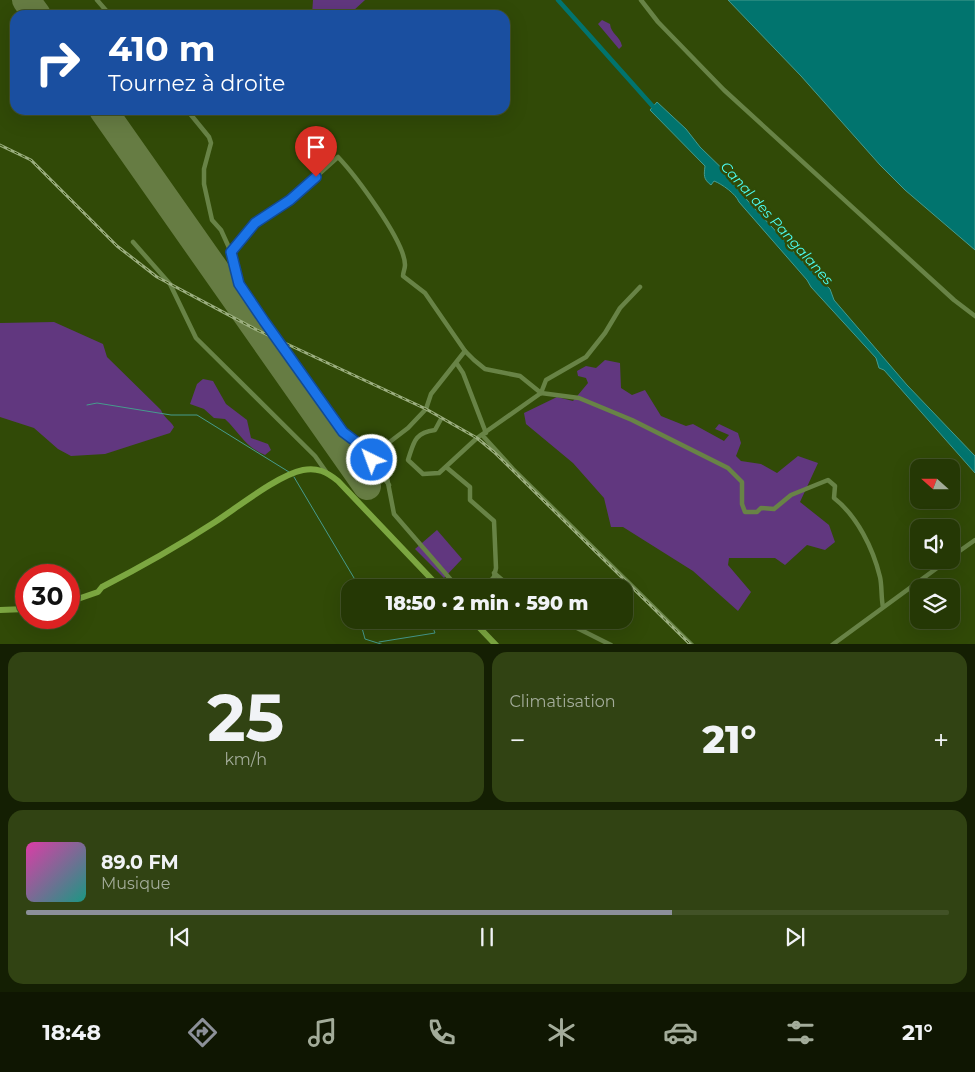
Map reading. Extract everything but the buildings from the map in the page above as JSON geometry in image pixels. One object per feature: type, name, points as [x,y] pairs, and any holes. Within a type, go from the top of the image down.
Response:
[{"type":"main road","points":[[80,598],[98,592],[102,587],[151,562],[272,485],[301,470],[312,469],[327,473],[363,507],[431,579]]},
{"type":"main road","points":[[0,610],[15,609]]},
{"type":"main road","points":[[481,629],[496,644]]},
{"type":"street","points":[[97,0],[106,10]]},
{"type":"street","points":[[641,0],[658,22],[763,127],[810,167],[954,300],[975,316]]},
{"type":"street","points":[[191,115],[209,137],[211,143],[204,169],[204,184],[212,220],[221,230],[231,252],[239,284],[343,432],[363,447],[389,485]]},
{"type":"street","points":[[231,252],[255,223],[290,200],[338,157],[358,179],[399,246],[405,266],[403,276],[425,293],[465,351],[485,369],[520,376],[541,393],[580,398],[632,420],[728,468],[742,482],[742,504],[745,512],[757,512],[761,508],[774,509],[791,495],[828,480],[835,486],[834,498],[847,508],[868,546],[881,579],[880,589],[883,607]]},
{"type":"street","points":[[133,242],[170,284],[196,338],[315,456],[327,473]]},
{"type":"street","points":[[441,419],[441,423],[436,430],[424,432],[412,443],[408,460],[423,474],[439,473],[455,460],[460,452],[485,435],[513,411],[541,393],[546,380],[586,357],[605,333],[620,308],[640,287]]},
{"type":"street","points":[[450,579],[394,514],[390,502],[389,485],[383,457],[387,444],[408,428],[426,410],[431,394],[457,364],[465,351]]},
{"type":"street","points":[[457,364],[463,373],[485,435],[513,469],[692,644]]},
{"type":"street","points":[[446,467],[470,487],[470,500],[494,521],[493,579]]},
{"type":"street","points":[[960,551],[975,540]]},
{"type":"street","points":[[832,644],[936,569]]},
{"type":"street","points":[[494,573],[501,579]]},
{"type":"street","points":[[579,629],[610,644]]},
{"type":"shaded area","points":[[313,0],[365,0],[354,10],[312,10]]},
{"type":"shaded area","points":[[602,20],[610,24],[622,46],[619,49],[598,24]]},
{"type":"shaded area","points":[[54,322],[103,344],[107,357],[161,410],[174,427],[170,433],[105,454],[71,456],[58,449],[34,428],[0,417],[0,323]]},
{"type":"shaded area","points":[[605,360],[620,363],[621,388],[632,395],[645,390],[661,416],[686,426],[693,424],[724,441],[729,435],[715,429],[719,424],[738,433],[741,443],[736,456],[741,461],[761,464],[777,473],[798,456],[818,463],[800,502],[829,525],[835,542],[825,550],[807,545],[785,565],[775,558],[729,558],[728,565],[751,592],[738,611],[693,571],[623,527],[611,527],[604,498],[573,463],[526,424],[524,413],[557,397],[573,401],[588,383],[586,378],[578,376],[577,371],[586,366],[596,368]]},
{"type":"shaded area","points":[[203,379],[213,381],[226,404],[247,420],[251,438],[268,444],[271,450],[265,455],[258,452],[225,419],[214,418],[204,409],[190,404],[197,384]]},
{"type":"shaded area","points":[[437,530],[462,559],[444,578],[415,549]]},
{"type":"water","points":[[728,0],[975,0],[975,250],[905,190],[880,165],[801,76]]},
{"type":"water","points":[[657,102],[686,129],[700,147],[737,183],[747,200],[783,239],[792,245],[793,251],[830,289],[834,300],[907,385],[975,456],[975,473],[884,370],[879,368],[876,358],[811,287],[735,196],[717,182],[714,181],[711,185],[705,179],[705,166],[650,110]]},
{"type":"waterway","name":"Canal des Pangalanes","points":[[558,0],[657,111]]},
{"type":"waterway","points":[[87,405],[97,403],[171,415],[197,415],[289,472]]},
{"type":"waterway","points":[[294,477],[355,579]]},
{"type":"waterway","points":[[362,629],[365,639],[381,644]]},
{"type":"waterway","points":[[379,642],[435,633],[433,629]]},
{"type":"runway","points":[[26,0],[33,10]]},
{"type":"runway","points":[[107,115],[367,486]]},
{"type":"railway","points":[[0,145],[31,160],[117,246],[157,277],[257,330],[426,409],[477,438],[494,452],[690,644]]},
{"type":"route","points":[[316,177],[290,200],[255,223],[231,252],[239,284],[264,321],[328,414],[343,432],[363,447],[372,460]]}]
